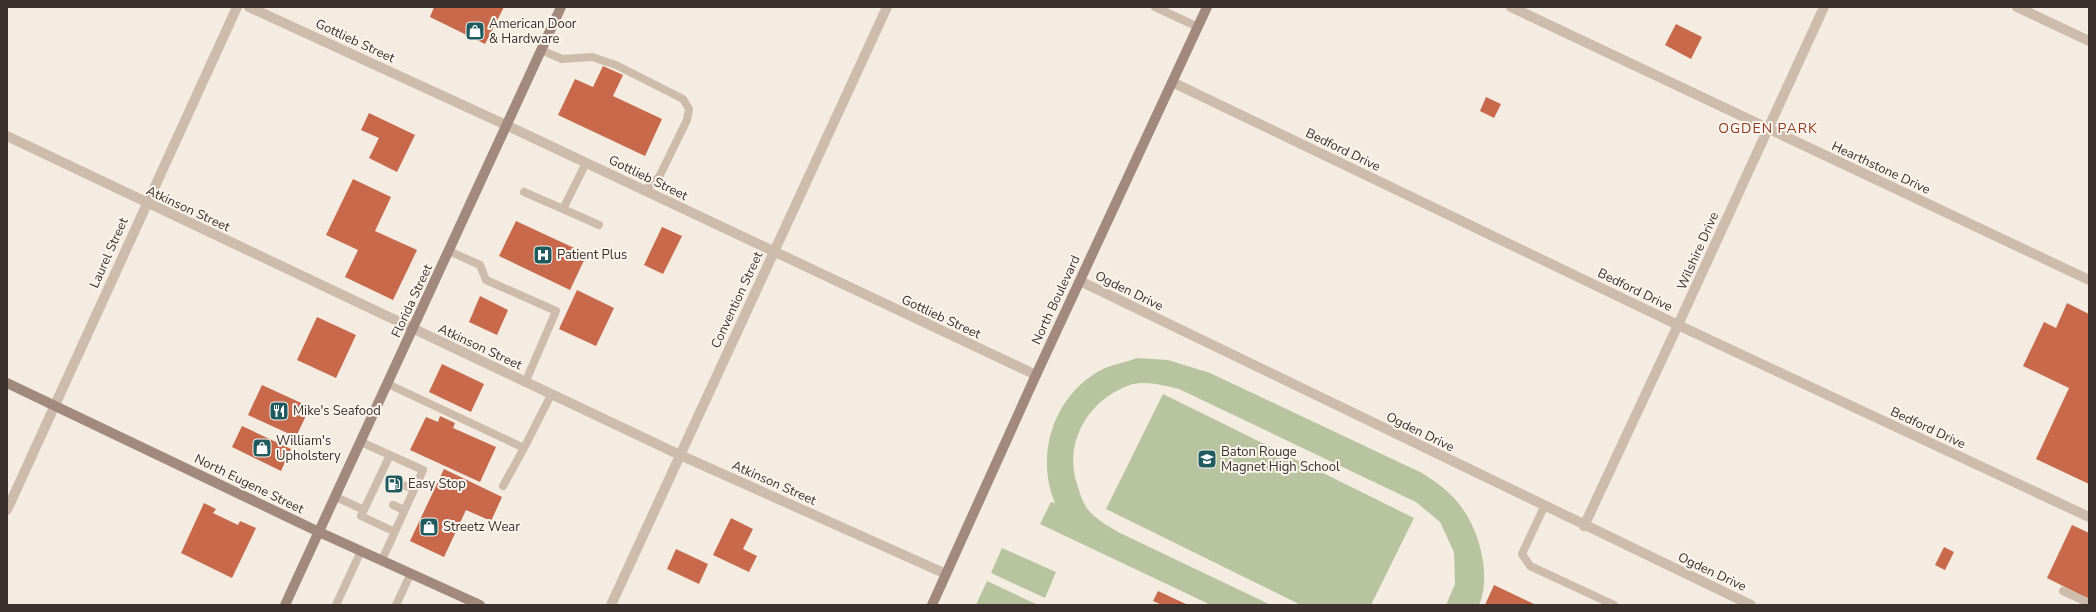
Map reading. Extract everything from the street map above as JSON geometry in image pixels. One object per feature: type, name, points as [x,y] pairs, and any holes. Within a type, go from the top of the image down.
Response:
[{"type":"street","name":"Laurel Street","points":[[7,510],[146,203],[237,7]]},
{"type":"street","name":"Gottlieb Street","points":[[249,7],[506,125],[1036,375]]},
{"type":"street","name":"Florida Street","points":[[285,605],[561,7]]},
{"type":"street","name":"Convention Street","points":[[611,605],[887,7]]},
{"type":"street","name":"North Boulevard","points":[[932,605],[1036,375],[1207,7]]},
{"type":"street","name":"Hearthstone Drive","points":[[1511,7],[2089,280]]},
{"type":"street","name":"Wilshire Drive","points":[[1584,526],[1824,7]]},
{"type":"street","points":[[2017,7],[2089,40]]},
{"type":"street","name":"Bedford Drive","points":[[1172,82],[1678,325],[2089,517]]},
{"type":"street","name":"Atkinson Street","points":[[7,136],[525,383],[680,455],[946,574]]},
{"type":"street","name":"Ogden Drive","points":[[1080,281],[1544,507],[1751,605]]},
{"type":"street","name":"North Eugene Street","points":[[7,383],[319,532],[480,605]]},
{"type":"lane","points":[[1155,7],[1198,27]]},
{"type":"lane","points":[[541,50],[562,60],[592,57],[616,65],[683,98],[689,108],[687,120],[659,177],[644,191]]},
{"type":"lane","points":[[563,209],[586,163]]},
{"type":"lane","points":[[524,192],[599,226]]},
{"type":"lane","points":[[449,251],[480,265],[486,280],[556,311],[525,383]]},
{"type":"lane","points":[[388,384],[524,448]]},
{"type":"lane","points":[[503,486],[551,395]]},
{"type":"lane","points":[[361,442],[423,470],[382,560]]},
{"type":"lane","points":[[390,455],[383,477],[374,497],[361,516],[395,532]]},
{"type":"lane","points":[[403,485],[414,489]]},
{"type":"lane","points":[[336,497],[364,510]]},
{"type":"lane","points":[[393,505],[404,510]]},
{"type":"lane","points":[[1544,507],[1522,554],[1530,566],[1614,605]]},
{"type":"lane","points":[[336,605],[362,551]]},
{"type":"lane","points":[[396,605],[411,573]]},
{"type":"lane","points":[[2063,591],[2089,603]]},
{"type":"green space","points":[[1137,358],[1168,360],[1210,373],[1422,473],[1437,483],[1459,504],[1466,514],[1478,539],[1484,567],[1483,593],[1479,605],[1446,605],[1455,584],[1454,552],[1440,522],[1416,502],[1179,389],[1161,385],[1142,383],[1130,385],[1115,392],[1102,400],[1083,424],[1077,438],[1074,453],[1074,468],[1077,484],[1084,502],[1090,512],[1120,533],[1271,605],[1211,605],[1040,524],[1051,502],[1055,503],[1049,484],[1047,464],[1048,445],[1053,426],[1062,408],[1073,392],[1088,379],[1105,368]]},
{"type":"green space","points":[[1163,394],[1414,518],[1371,605],[1301,605],[1106,509]]},
{"type":"green space","points":[[1002,548],[1056,572],[1045,598],[991,573]]},
{"type":"green space","points":[[987,581],[1038,605],[976,605]]},
{"type":"building","name":"American Door & Hardware","points":[[434,7],[504,7],[485,44],[430,17]]},
{"type":"building","points":[[1676,24],[1702,37],[1691,59],[1665,45]]},
{"type":"building","points":[[603,66],[623,75],[613,96],[662,119],[645,156],[558,115],[575,79],[593,87]]},
{"type":"building","points":[[1486,97],[1501,104],[1494,118],[1480,111]]},
{"type":"building","points":[[369,113],[415,135],[397,172],[369,158],[379,138],[361,130]]},
{"type":"building","points":[[353,179],[391,197],[375,231],[417,250],[393,300],[345,277],[358,250],[326,235]]},
{"type":"building","name":"Patient Plus","points":[[516,221],[587,254],[570,290],[499,256]]},
{"type":"building","points":[[662,227],[682,236],[663,274],[644,265]]},
{"type":"building","points":[[577,290],[614,308],[596,346],[559,329]]},
{"type":"building","points":[[480,296],[508,310],[497,335],[469,322]]},
{"type":"building","points":[[2067,303],[2089,314],[2089,484],[2036,459],[2069,388],[2023,366],[2044,322],[2056,328]]},
{"type":"building","points":[[317,317],[356,335],[336,378],[297,360]]},
{"type":"building","points":[[442,364],[484,384],[471,412],[429,392]]},
{"type":"building","name":"Mike's Seafood","points":[[262,385],[310,407],[296,437],[248,415]]},
{"type":"building","points":[[440,416],[455,423],[453,428],[496,447],[480,482],[410,450],[426,417],[438,422]]},
{"type":"building","name":"William's Upholstery","points":[[242,426],[291,449],[281,471],[232,447]]},
{"type":"building","points":[[444,469],[502,497],[491,521],[466,510],[444,557],[410,541]]},
{"type":"building","points":[[204,503],[216,509],[213,513],[238,525],[240,521],[256,528],[232,578],[181,553]]},
{"type":"building","points":[[731,518],[753,529],[743,549],[757,556],[749,572],[713,555]]},
{"type":"building","points":[[2072,525],[2089,533],[2089,599],[2047,578]]},
{"type":"building","points":[[1944,547],[1954,552],[1945,570],[1935,565]]},
{"type":"building","points":[[676,549],[708,564],[699,584],[667,569]]},
{"type":"building","points":[[1494,585],[1536,605],[1485,605]]},
{"type":"building","points":[[1158,591],[1188,605],[1162,605],[1153,601]]},
{"type":"place","name":"American Door & Hardware","points":[[475,31]]},
{"type":"place","name":"Patient Plus","points":[[543,255]]},
{"type":"place","name":"Mike's Seafood","points":[[279,411]]},
{"type":"place","name":"William's Upholstery","points":[[262,448]]},
{"type":"place","name":"Baton Rouge Magnet High School","points":[[1207,459]]},
{"type":"place","name":"Easy Stop","points":[[394,484]]},
{"type":"place","name":"Streetz Wear","points":[[429,527]]},
{"type":"district","name":"OGDEN PARK","points":[[1768,128]]}]
